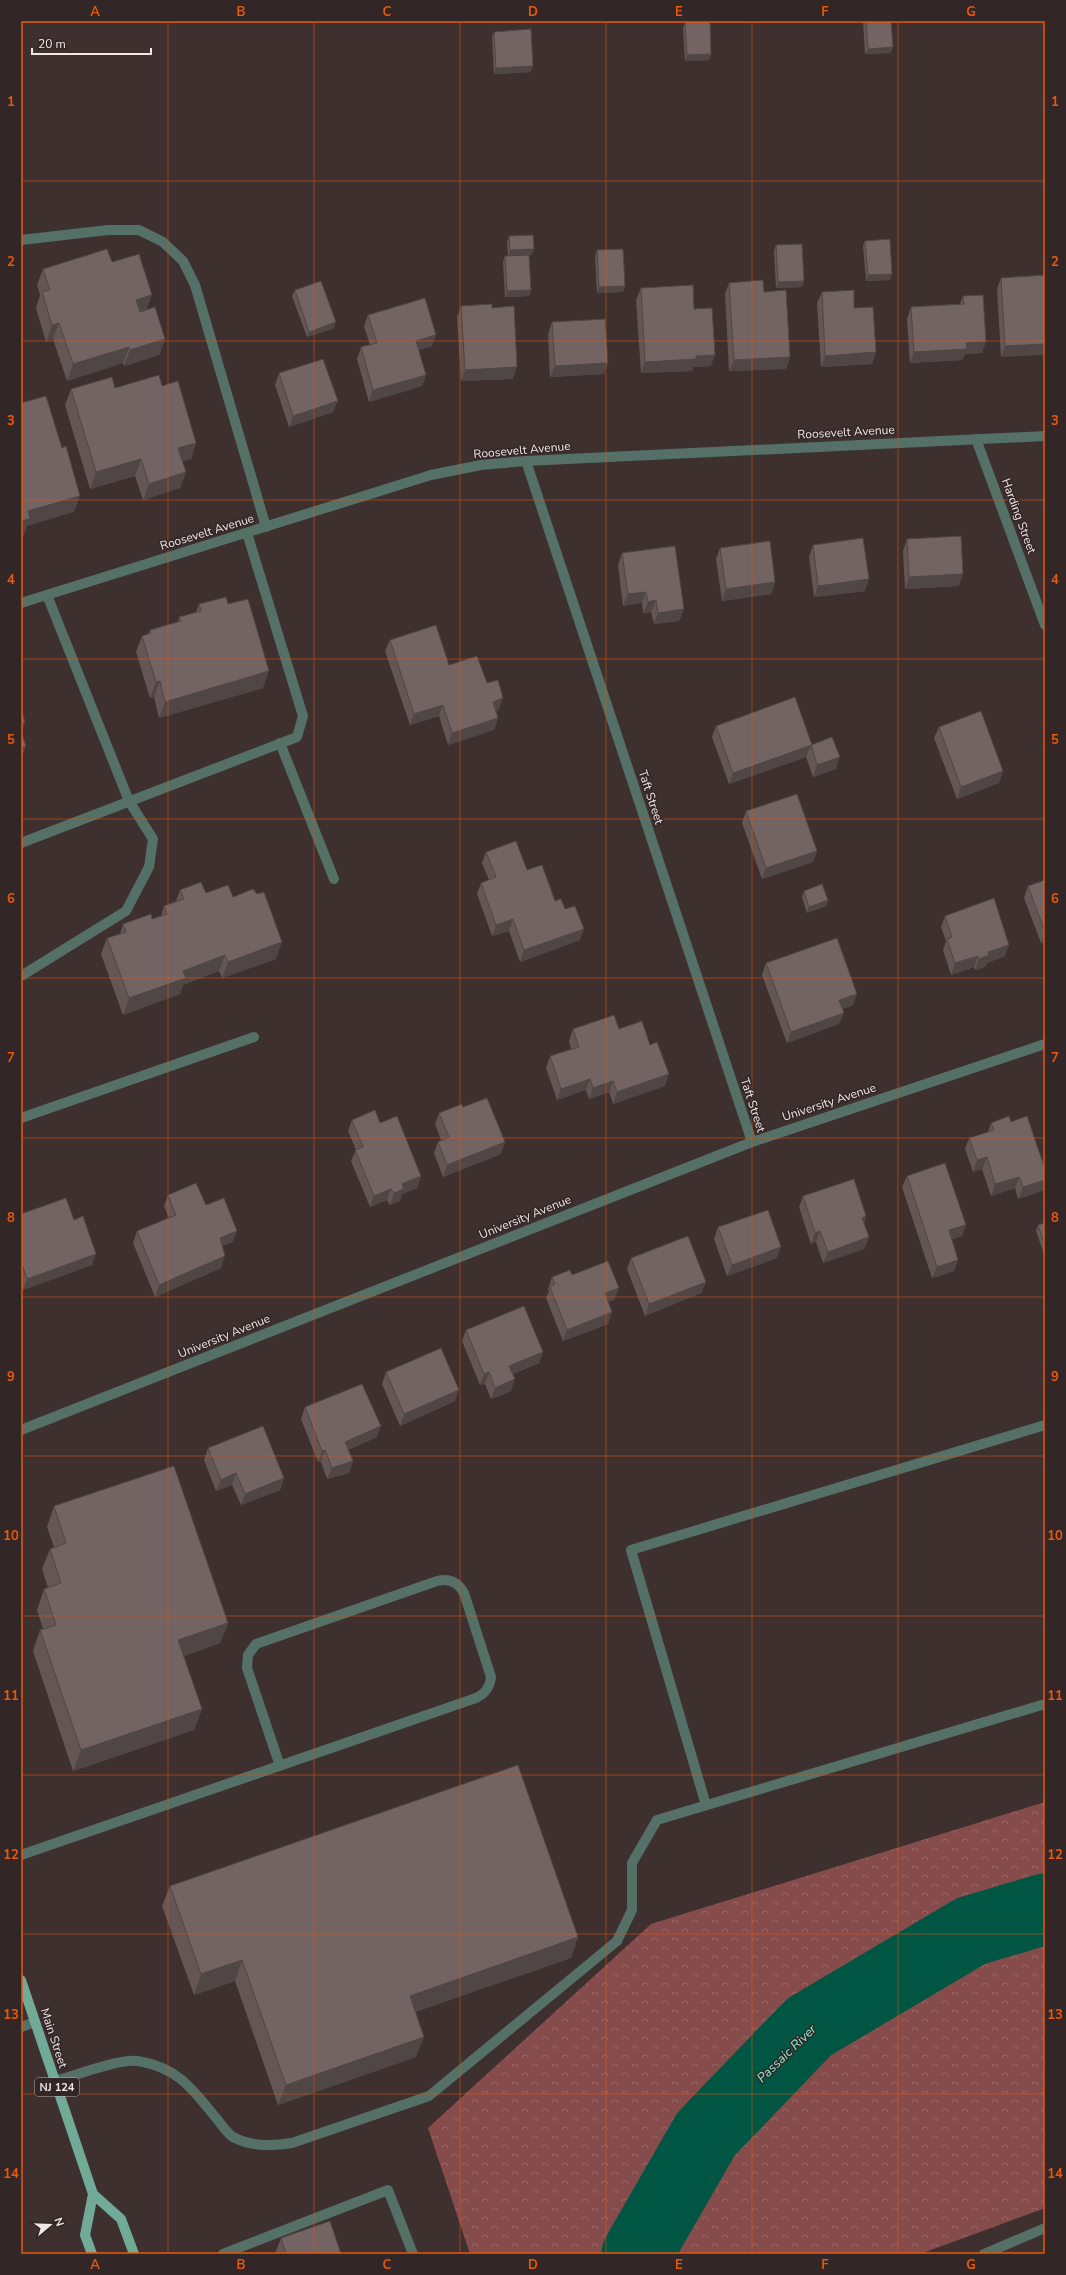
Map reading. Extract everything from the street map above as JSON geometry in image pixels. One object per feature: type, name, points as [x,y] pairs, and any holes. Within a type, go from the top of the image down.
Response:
[{"type":"main road","name":"Main Street","points":[[21,1980],[93,2194]]},
{"type":"main road","name":"NJ 124","points":[[92,2254],[85,2235],[93,2194]]},
{"type":"main road","name":"NJ 124","points":[[93,2194],[121,2219],[134,2254]]},
{"type":"street","points":[[21,240],[108,230],[139,230],[163,242],[183,261],[195,285],[266,527]]},
{"type":"street","name":"Roosevelt Avenue","points":[[21,603],[431,475],[481,464],[1045,436]]},
{"type":"street","name":"Harding Street","points":[[976,439],[1045,625]]},
{"type":"street","name":"Taft Street","points":[[526,461],[752,1142]]},
{"type":"street","points":[[21,843],[297,737],[303,716],[247,533]]},
{"type":"street","points":[[21,976],[126,911],[149,867],[153,839],[129,801],[47,595]]},
{"type":"street","points":[[280,743],[334,879]]},
{"type":"street","points":[[21,1118],[254,1038]]},
{"type":"street","name":"University Avenue","points":[[21,1430],[752,1142],[1045,1044]]},
{"type":"street","points":[[706,1805],[631,1550],[1045,1425]]},
{"type":"street","points":[[21,1855],[280,1766],[476,1698],[485,1693],[491,1682],[490,1671],[464,1593],[458,1585],[449,1580],[437,1581],[256,1644],[248,1655],[247,1668],[280,1766]]},
{"type":"street","points":[[55,2081],[111,2065],[136,2061],[163,2068],[187,2082],[232,2136],[256,2145],[272,2146],[292,2143],[429,2096],[617,1941],[632,1910],[632,1863],[657,1820],[1045,1704]]},
{"type":"street","points":[[21,2027],[35,2022]]},
{"type":"street","points":[[223,2254],[388,2190],[413,2254]]},
{"type":"street","points":[[984,2254],[1045,2228]]},
{"type":"green space","points":[[1045,1802],[1045,2208],[920,2254],[470,2254],[428,2128],[651,1924]]},
{"type":"building","points":[[710,21],[711,54],[687,55],[685,22]]},
{"type":"building","points":[[866,21],[891,21],[893,47],[868,49]]},
{"type":"building","points":[[531,29],[533,66],[496,68],[494,32]]},
{"type":"building","points":[[533,235],[534,249],[510,250],[509,236]]},
{"type":"building","points":[[890,239],[892,274],[868,275],[865,241]]},
{"type":"building","points":[[802,244],[804,281],[778,282],[776,245]]},
{"type":"building","points":[[107,249],[112,262],[139,254],[152,295],[136,300],[140,312],[155,307],[165,339],[130,350],[129,347],[73,364],[59,323],[52,325],[42,292],[50,290],[43,269]]},
{"type":"building","points":[[623,249],[625,286],[599,287],[597,250]]},
{"type":"building","points":[[529,255],[531,290],[507,291],[505,256]]},
{"type":"building","points":[[1045,275],[1045,344],[1005,346],[1001,278]]},
{"type":"building","points":[[763,280],[764,292],[786,290],[790,357],[734,360],[729,283]]},
{"type":"building","points":[[321,281],[336,322],[309,332],[295,290]]},
{"type":"building","points":[[693,285],[694,309],[712,308],[715,355],[696,356],[696,359],[645,362],[641,288]]},
{"type":"building","points":[[854,290],[854,308],[873,307],[876,352],[825,356],[822,292]]},
{"type":"building","points":[[983,295],[986,342],[966,343],[967,349],[914,352],[911,307],[964,304],[963,296]]},
{"type":"building","points":[[425,298],[436,335],[416,341],[426,375],[373,390],[361,347],[377,343],[368,315]]},
{"type":"building","points":[[492,304],[492,308],[514,306],[517,367],[465,370],[461,306]]},
{"type":"building","points":[[605,319],[608,363],[555,366],[552,322]]},
{"type":"building","points":[[323,359],[338,401],[293,416],[279,373]]},
{"type":"building","points":[[159,375],[162,386],[178,381],[196,443],[178,448],[186,472],[149,484],[141,459],[96,472],[71,389],[112,377],[115,388]]},
{"type":"building","points":[[46,396],[62,448],[66,446],[80,496],[28,511],[30,519],[21,521],[21,403]]},
{"type":"building","points":[[961,536],[963,574],[909,577],[907,539]]},
{"type":"building","points":[[863,538],[869,579],[818,586],[813,545]]},
{"type":"building","points":[[770,541],[775,582],[726,589],[720,548]]},
{"type":"building","points":[[675,546],[684,609],[658,613],[656,600],[648,602],[646,592],[628,594],[622,553]]},
{"type":"building","points":[[226,597],[228,604],[248,599],[269,671],[165,702],[160,681],[156,682],[142,636],[151,633],[150,630],[181,621],[179,617],[201,611],[199,604]]},
{"type":"building","points":[[436,625],[449,665],[477,656],[487,683],[498,680],[503,698],[493,702],[498,718],[452,733],[443,705],[414,714],[390,640]]},
{"type":"building","points":[[795,697],[812,745],[733,773],[716,726]]},
{"type":"building","points":[[21,708],[25,722],[21,723]]},
{"type":"building","points":[[981,711],[1003,771],[961,787],[939,727]]},
{"type":"building","points":[[21,731],[26,746],[21,748]]},
{"type":"building","points":[[832,737],[840,757],[817,765],[811,745]]},
{"type":"building","points":[[797,794],[817,851],[766,868],[746,811]]},
{"type":"building","points":[[516,841],[527,870],[542,865],[555,901],[561,899],[565,909],[575,906],[584,929],[524,950],[513,919],[496,925],[481,883],[496,877],[486,852]]},
{"type":"building","points":[[1045,880],[1045,932],[1028,886]]},
{"type":"building","points":[[201,882],[206,893],[228,885],[233,897],[253,889],[257,894],[264,892],[282,942],[228,962],[225,955],[183,971],[186,978],[129,998],[107,938],[126,932],[123,924],[151,914],[152,919],[167,914],[164,906],[184,899],[180,890]]},
{"type":"building","points":[[822,884],[828,900],[809,907],[804,891]]},
{"type":"building","points":[[994,898],[1009,945],[988,952],[989,955],[979,959],[978,956],[955,963],[947,939],[952,937],[945,916]]},
{"type":"building","points":[[837,938],[857,994],[839,1000],[844,1013],[791,1032],[766,963]]},
{"type":"building","points":[[614,1015],[619,1029],[642,1021],[650,1045],[657,1042],[669,1074],[617,1092],[613,1081],[593,1088],[590,1079],[561,1089],[550,1056],[579,1047],[573,1029]]},
{"type":"building","points":[[487,1098],[505,1142],[447,1165],[438,1142],[449,1137],[439,1113],[462,1104],[463,1107]]},
{"type":"building","points":[[375,1110],[380,1123],[397,1116],[421,1176],[402,1184],[404,1189],[394,1193],[391,1189],[374,1196],[355,1150],[363,1147],[352,1120]]},
{"type":"building","points":[[1009,1116],[1011,1122],[1027,1116],[1045,1169],[1045,1180],[1023,1187],[1019,1177],[995,1184],[987,1157],[977,1160],[969,1138],[994,1130],[991,1123]]},
{"type":"building","points":[[945,1163],[966,1225],[949,1230],[958,1260],[937,1267],[907,1176]]},
{"type":"building","points":[[854,1179],[866,1216],[862,1218],[869,1237],[828,1252],[820,1231],[815,1233],[803,1196]]},
{"type":"building","points":[[196,1183],[206,1205],[224,1198],[237,1231],[220,1238],[225,1256],[159,1285],[137,1231],[176,1215],[168,1195]]},
{"type":"building","points":[[66,1198],[74,1220],[83,1216],[96,1254],[27,1279],[21,1261],[21,1214]]},
{"type":"building","points":[[768,1210],[781,1247],[732,1265],[718,1227]]},
{"type":"building","points":[[1045,1223],[1045,1245],[1038,1225]]},
{"type":"building","points":[[688,1236],[706,1282],[649,1304],[631,1258]]},
{"type":"building","points":[[608,1261],[619,1288],[605,1293],[612,1312],[567,1330],[550,1287],[555,1284],[552,1277],[570,1270],[572,1275]]},
{"type":"building","points":[[524,1306],[543,1352],[509,1366],[515,1379],[495,1388],[489,1372],[484,1374],[466,1330]]},
{"type":"building","points":[[441,1348],[459,1390],[404,1414],[386,1372]]},
{"type":"building","points":[[362,1384],[381,1426],[345,1442],[353,1461],[332,1468],[325,1450],[322,1451],[305,1407]]},
{"type":"building","points":[[263,1426],[284,1478],[245,1494],[236,1473],[221,1480],[208,1448]]},
{"type":"building","points":[[174,1466],[228,1623],[178,1640],[202,1709],[81,1750],[40,1630],[56,1625],[44,1589],[61,1583],[50,1549],[66,1543],[54,1506]]},
{"type":"building","points":[[518,1765],[578,1937],[410,1996],[424,2037],[286,2085],[242,1960],[201,1974],[170,1886]]},
{"type":"building","points":[[330,2221],[341,2254],[286,2254],[281,2238]]},
{"type":"waterway","name":"Passaic River","points":[[637,2254],[706,2134],[809,2027],[971,1931],[1045,1909]]}]
